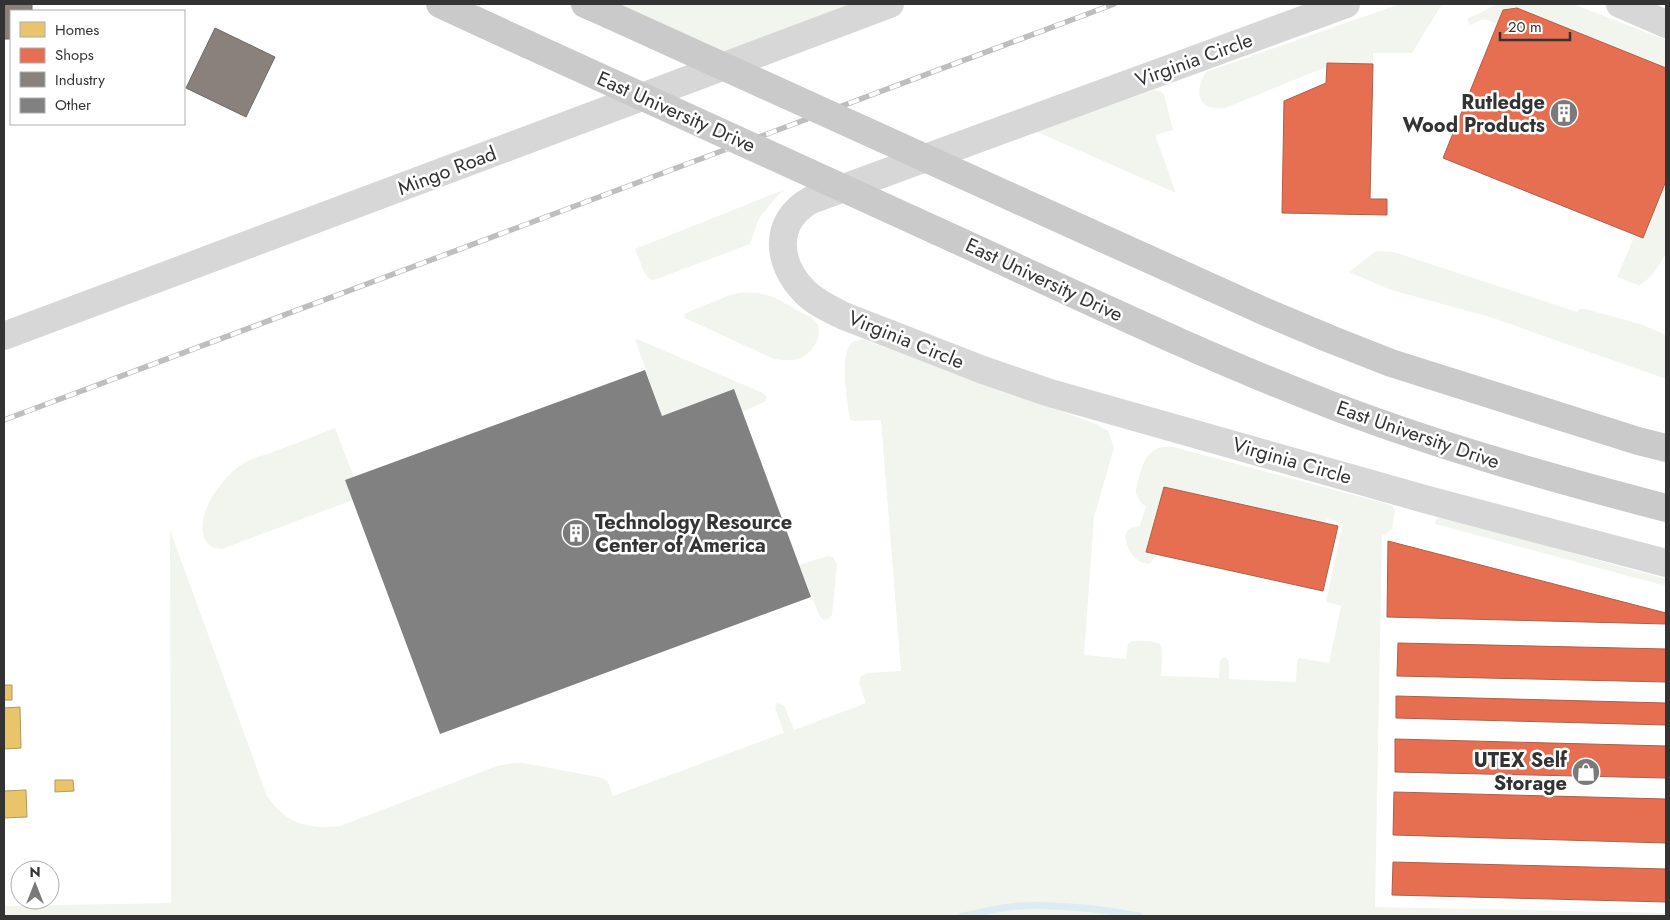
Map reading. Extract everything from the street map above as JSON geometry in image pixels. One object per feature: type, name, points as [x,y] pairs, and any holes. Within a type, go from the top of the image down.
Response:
[{"type":"main road","name":"East University Drive","points":[[440,4],[1264,379],[1337,408],[1463,451],[1554,479],[1666,508]]},
{"type":"main road","points":[[585,4],[1338,343],[1392,363],[1638,441],[1666,448]]},
{"type":"street","name":"Mingo Road","points":[[4,336],[890,4]]},
{"type":"street","name":"Virginia Circle","points":[[1346,4],[811,200],[793,213],[786,223],[783,232],[783,251],[789,269],[806,293],[827,308],[1017,382],[1418,497],[1666,564]]},
{"type":"street","points":[[1620,4],[1666,24]]},
{"type":"shaded area","points":[[585,4],[890,4],[722,68]]},
{"type":"shaded area","points":[[1400,4],[1442,4],[1412,53],[1373,53],[1373,64],[1327,63],[1326,67],[1225,108],[1209,107],[1200,99],[1200,87],[1206,72]]},
{"type":"shaded area","points":[[1498,4],[1573,4],[1666,40],[1666,68],[1517,8],[1503,10],[1497,24],[1484,19],[1470,25],[1467,19]]},
{"type":"shaded area","points":[[1154,90],[1164,94],[1173,130],[1155,135],[1176,193],[1035,131]]},
{"type":"shaded area","points":[[1666,181],[1666,252],[1655,272],[1640,286],[1617,277],[1635,235],[1643,238]]},
{"type":"shaded area","points":[[786,189],[779,194],[759,218],[750,244],[657,279],[651,280],[645,274],[635,249]]},
{"type":"shaded area","points":[[1376,251],[1394,252],[1577,312],[1579,309],[1586,309],[1643,325],[1666,335],[1666,379],[1490,317],[1391,290],[1349,272]]},
{"type":"shaded area","points":[[739,293],[757,293],[770,296],[812,318],[816,322],[819,333],[812,349],[798,359],[774,359],[684,316],[686,313]]},
{"type":"shaded area","points":[[635,339],[763,393],[766,396],[766,401],[742,412],[733,390],[662,416]]},
{"type":"shaded area","points":[[862,339],[1096,424],[1108,431],[1114,448],[1094,517],[1084,655],[1126,659],[1129,643],[1149,641],[1158,643],[1161,646],[1161,676],[1219,678],[1220,660],[1225,657],[1229,661],[1229,679],[1296,682],[1297,661],[1299,658],[1329,663],[1341,606],[1326,602],[1343,523],[1327,519],[1326,524],[1164,487],[1146,552],[1155,554],[1150,564],[1140,561],[1129,550],[1125,535],[1131,528],[1140,526],[1146,506],[1142,504],[1136,490],[1143,464],[1149,454],[1159,448],[1173,447],[1391,505],[1395,510],[1392,529],[1382,536],[1375,907],[1666,913],[1666,916],[4,916],[4,906],[10,906],[10,910],[60,910],[60,905],[171,903],[170,530],[267,796],[282,813],[298,823],[317,827],[340,826],[497,766],[514,763],[603,778],[608,782],[613,796],[784,733],[775,708],[777,703],[784,705],[794,730],[866,703],[859,683],[861,676],[868,673],[901,671],[881,420],[854,421],[850,419],[845,367],[848,349],[852,342]]},
{"type":"shaded area","points":[[335,428],[354,477],[345,481],[353,500],[222,549],[215,548],[207,543],[203,533],[205,514],[213,495],[226,478],[251,459]]},
{"type":"shaded area","points":[[1442,517],[1666,579],[1666,586],[1435,524],[1436,519]]},
{"type":"shaded area","points":[[828,556],[833,557],[837,564],[832,615],[824,620],[820,617],[799,565]]},
{"type":"building: Homes","points":[[4,685],[12,685],[12,700],[4,700]]},
{"type":"building: Homes","points":[[20,707],[21,748],[4,749],[4,708]]},
{"type":"building: Homes","points":[[55,780],[73,780],[74,791],[55,792]]},
{"type":"building: Homes","points":[[26,790],[27,817],[4,818],[4,791]]},
{"type":"building: Shops","name":"Rutledge Wood Products","points":[[1517,8],[1666,68],[1666,181],[1643,238],[1443,158],[1503,10]]},
{"type":"building: Shops","name":"Rutledge Wood Products","points":[[1327,63],[1373,64],[1370,199],[1387,199],[1387,215],[1282,213],[1284,101],[1326,83]]},
{"type":"building: Shops","points":[[1164,487],[1338,526],[1323,591],[1146,552]]},
{"type":"building: Shops","points":[[1388,541],[1666,613],[1666,624],[1387,617]]},
{"type":"building: Shops","points":[[1398,643],[1666,649],[1666,682],[1397,676]]},
{"type":"building: Shops","points":[[1396,696],[1666,703],[1666,725],[1396,718]]},
{"type":"building: Shops","points":[[1395,739],[1666,746],[1666,778],[1395,772]]},
{"type":"building: Shops","points":[[1394,792],[1666,799],[1666,843],[1393,835]]},
{"type":"building: Shops","points":[[1393,862],[1666,869],[1666,902],[1392,895]]},
{"type":"building: Industry","points":[[4,4],[32,4],[32,10],[10,10],[10,39],[4,39]]},
{"type":"building: Industry","points":[[215,28],[275,57],[246,117],[186,88]]},
{"type":"building: Other","name":"Technology Resource Center of America","points":[[645,370],[662,416],[734,389],[811,597],[440,734],[345,480]]},
{"type":"waterway","points":[[962,916],[1019,906],[1079,908],[1139,916]]},
{"type":"railway","points":[[4,420],[1114,4]]},
{"type":"place","name":"Rutledge Wood Products","points":[[1564,113]]},
{"type":"place","name":"Technology Resource Center of America","points":[[576,533]]},
{"type":"place","name":"UTEX Self Storage","points":[[1586,772]]}]
